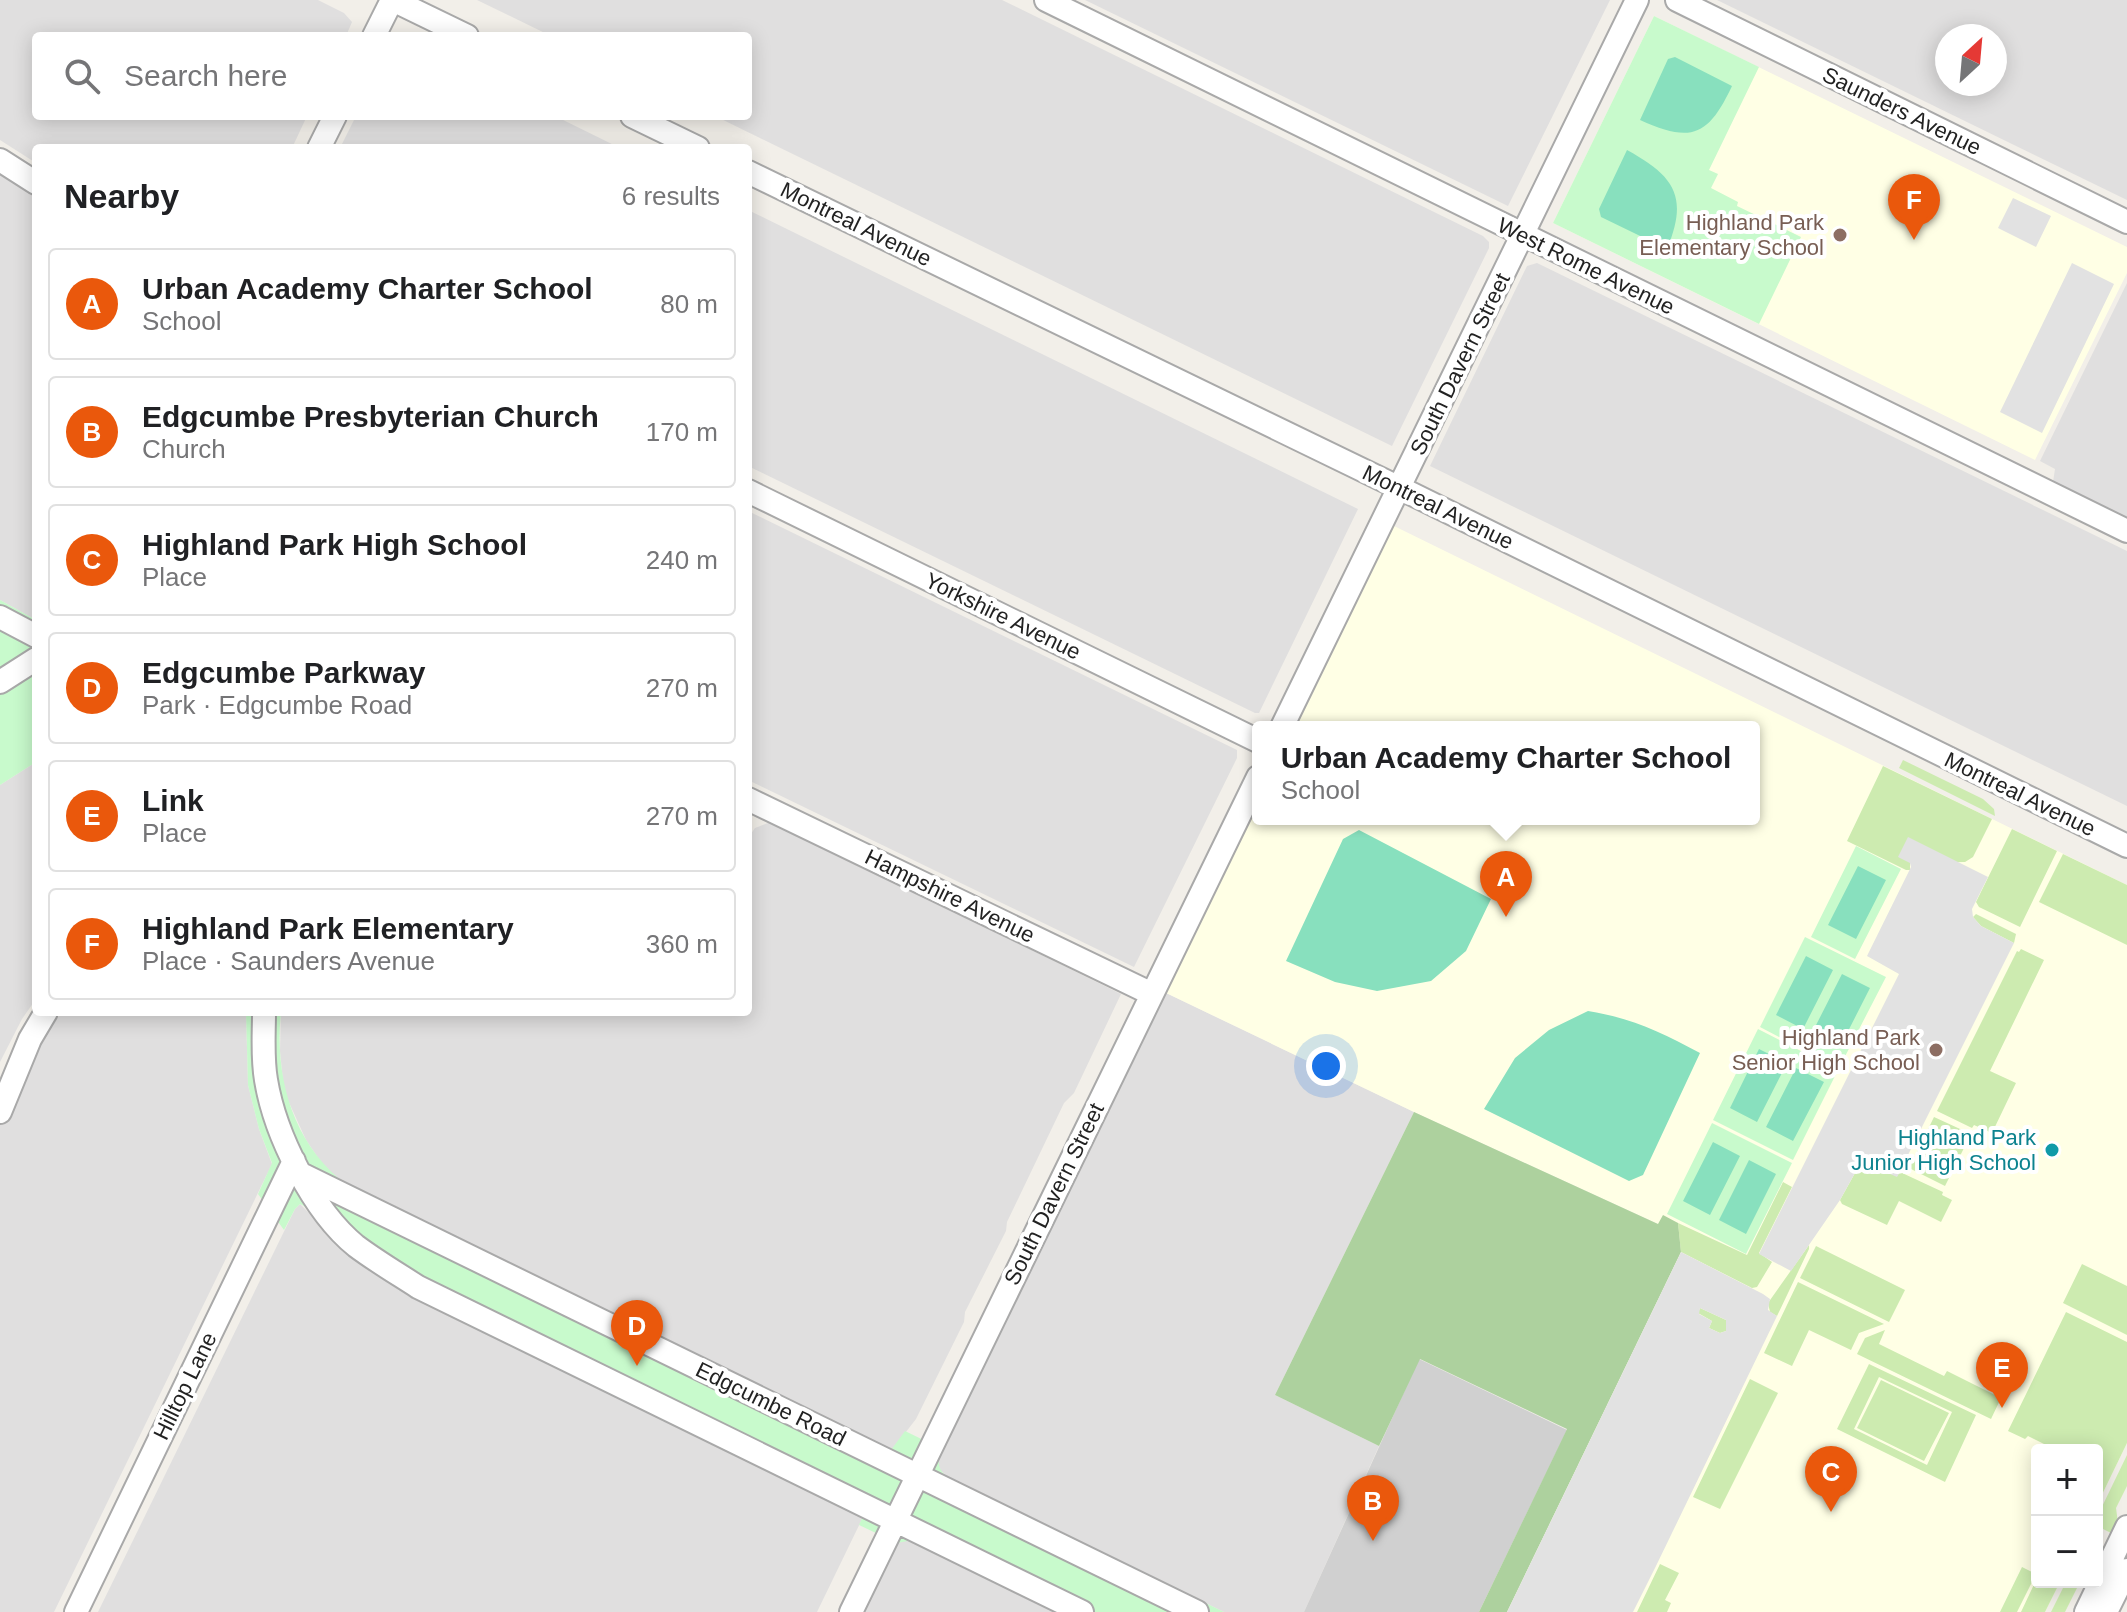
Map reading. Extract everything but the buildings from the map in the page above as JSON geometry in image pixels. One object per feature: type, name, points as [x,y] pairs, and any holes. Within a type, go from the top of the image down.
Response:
[{"type":"street","points":[[376,32],[392,0],[459,32]]},
{"type":"street","name":"West Rome Avenue","points":[[1046,0],[2127,531]]},
{"type":"street","name":"South Davern Street","points":[[1285,721],[1637,0]]},
{"type":"street","name":"Saunders Avenue","points":[[1677,0],[2127,222]]},
{"type":"street","points":[[321,144],[333,120]]},
{"type":"street","points":[[640,120],[690,144]]},
{"type":"street","points":[[0,160],[32,180]]},
{"type":"street","name":"Montreal Avenue","points":[[752,174],[2127,846]]},
{"type":"street","name":"Yorkshire Avenue","points":[[752,493],[1252,738]]},
{"type":"street","points":[[0,617],[32,634]]},
{"type":"street","points":[[0,682],[32,662]]},
{"type":"street","name":"South Davern Street","points":[[851,1612],[1252,789]]},
{"type":"street","name":"Hampshire Avenue","points":[[752,805],[1152,994]]},
{"type":"street","points":[[0,1112],[30,1039],[44,1016]]},
{"type":"street","points":[[264,1016],[266,1082],[284,1139],[325,1212],[354,1244],[418,1287],[1082,1612]]},
{"type":"street","name":"Edgcumbe Road","points":[[298,1168],[1197,1612]]},
{"type":"street","name":"Hilltop Lane","points":[[76,1612],[298,1168]]},
{"type":"street","points":[[2086,1612],[2127,1527]]},
{"type":"street","points":[[2106,1612],[2127,1570]]},
{"type":"shaded area","points":[[0,0],[318,0],[344,13],[352,22],[348,32],[32,32],[32,120],[305,120],[294,144],[32,144],[32,160],[0,140]]},
{"type":"shaded area","points":[[477,0],[1002,0],[1483,236],[1489,242],[1489,248],[1392,446],[723,120],[752,120],[752,32],[543,32]]},
{"type":"shaded area","points":[[1085,0],[1610,0],[1508,206]]},
{"type":"shaded area","points":[[1717,0],[2127,0],[2127,200]]},
{"type":"shaded area","name":"Highland Park Elementary School","points":[[1654,16],[2127,247],[2127,273],[2035,460],[1553,223]]},
{"type":"shaded area","points":[[354,120],[563,120],[612,144],[342,144]]},
{"type":"shaded area","points":[[0,172],[32,191],[32,618],[0,600]]},
{"type":"shaded area","points":[[2013,198],[2051,216],[2036,247],[1998,228]]},
{"type":"shaded area","points":[[752,212],[1358,509],[1259,713],[752,468]]},
{"type":"shaded area","points":[[1537,263],[2127,551],[2127,806],[1430,466],[1527,266]]},
{"type":"shaded area","points":[[2072,263],[2114,284],[2042,433],[2000,412]]},
{"type":"shaded area","points":[[2127,283],[2127,517],[2053,482],[2055,469],[2040,461]]},
{"type":"shaded area","points":[[752,513],[1237,750],[1237,758],[1134,967],[752,782]]},
{"type":"shaded area","name":"Highland Park Senior High School","points":[[1392,525],[2127,885],[2127,1443],[2103,1493],[2103,1444],[2031,1444],[2031,1588],[2057,1588],[2045,1612],[1479,1612],[1567,1430],[1658,1224],[1164,992],[1252,812],[1252,825],[1760,825],[1760,721],[1297,721]]},
{"type":"shaded area","points":[[32,765],[32,1005],[0,1062],[0,785]]},
{"type":"shaded area","points":[[768,823],[776,824],[1121,994],[1074,1093],[1064,1103],[916,1419],[892,1450],[347,1185],[325,1168],[306,1140],[283,1082],[281,1016],[752,1016],[752,832]]},
{"type":"shaded area","points":[[1908,837],[1988,877],[1972,909],[1973,917],[1981,926],[2014,943],[1897,1177],[1865,1163],[1860,1164],[1840,1200],[1791,1271],[1759,1254],[1899,974],[1867,956],[1911,867],[1910,863],[1898,857]]},
{"type":"shaded area","points":[[1164,992],[1414,1112],[1275,1395],[1379,1446],[1304,1612],[1224,1612],[949,1478],[938,1464],[938,1457]]},
{"type":"shaded area","points":[[59,1016],[246,1016],[248,1085],[272,1164],[54,1612],[0,1612],[0,1125],[45,1030]]},
{"type":"shaded area","points":[[300,1204],[325,1229],[864,1515],[817,1612],[98,1612]]},
{"type":"shaded area","points":[[1681,1252],[1770,1299],[1768,1310],[1777,1316],[1633,1612],[1507,1612]],"holes":[[[1700,1308],[1726,1320],[1726,1331],[1720,1333],[1709,1328],[1712,1321],[1699,1314]]]},
{"type":"shaded area","points":[[1419,1359],[1567,1430],[1479,1612],[1304,1612]]},
{"type":"shaded area","points":[[908,1539],[1063,1612],[863,1612],[894,1548],[902,1540]]},
{"type":"green space","points":[[1654,16],[1759,67],[1709,170],[1718,174],[1711,188],[1738,202],[1737,206],[1801,237],[1759,324],[1553,223]]},
{"type":"green space","points":[[1675,57],[1732,86],[1715,116],[1696,131],[1673,132],[1640,120],[1668,59]]},
{"type":"green space","points":[[1627,150],[1656,169],[1673,189],[1677,215],[1667,249],[1601,217],[1599,209]]},
{"type":"green space","points":[[0,600],[32,618],[32,765],[0,785]]},
{"type":"green space","points":[[1903,760],[1983,799],[1994,809],[1995,816],[1899,768]]},
{"type":"green space","points":[[1883,766],[1992,819],[1973,857],[1965,862],[1910,863],[1910,870],[1906,870],[1847,841]]},
{"type":"green space","points":[[2012,829],[2057,851],[2020,927],[1979,907],[1976,902]]},
{"type":"green space","points":[[1359,830],[1491,899],[1466,951],[1431,981],[1377,991],[1335,982],[1286,961],[1343,839]]},
{"type":"green space","points":[[1856,846],[1901,869],[1855,959],[1811,937]]},
{"type":"green space","points":[[2063,854],[2127,885],[2127,945],[2039,902]]},
{"type":"green space","points":[[1858,866],[1886,880],[1856,939],[1828,925]]},
{"type":"green space","points":[[1976,914],[2016,934],[2014,943],[1981,926],[1973,917]]},
{"type":"green space","points":[[1805,937],[1886,977],[1839,1068],[1760,1027]]},
{"type":"green space","points":[[2021,949],[2044,960],[1990,1071],[2016,1083],[1992,1133],[1974,1125],[1972,1128],[1937,1111],[2017,951]]},
{"type":"green space","points":[[1806,956],[1833,970],[1803,1029],[1776,1015]]},
{"type":"green space","points":[[1842,974],[1870,988],[1840,1047],[1812,1033]]},
{"type":"green space","points":[[1588,1011],[1646,1027],[1700,1053],[1643,1175],[1629,1181],[1484,1109],[1515,1058],[1549,1030]]},
{"type":"green space","points":[[246,1016],[281,1016],[281,1061],[291,1108],[313,1150],[328,1169],[347,1185],[891,1450],[905,1431],[942,1449],[939,1465],[949,1478],[1224,1612],[1063,1612],[913,1540],[897,1543],[859,1525],[863,1516],[325,1229],[300,1204],[284,1230],[258,1194],[272,1163],[259,1129],[248,1085]]},
{"type":"green space","points":[[1758,1029],[1838,1070],[1793,1160],[1713,1120]]},
{"type":"green space","points":[[1759,1049],[1787,1063],[1757,1122],[1730,1108]]},
{"type":"green space","points":[[1796,1068],[1824,1082],[1793,1141],[1766,1127]]},
{"type":"green space","points":[[1414,1112],[1658,1224],[1663,1215],[1678,1223],[1681,1252],[1507,1612],[1479,1612],[1567,1429],[1420,1359],[1379,1446],[1275,1395]]},
{"type":"green space","points":[[1934,1117],[1971,1134],[1945,1186],[1909,1168]]},
{"type":"green space","points":[[1712,1123],[1792,1163],[1746,1254],[1667,1214]]},
{"type":"green space","points":[[1713,1142],[1740,1156],[1710,1215],[1683,1201]]},
{"type":"green space","points":[[1749,1160],[1776,1174],[1746,1234],[1719,1220]]},
{"type":"green space","points":[[1865,1163],[1897,1176],[1900,1172],[1943,1192],[1942,1195],[1952,1200],[1941,1222],[1899,1201],[1887,1225],[1842,1204],[1840,1200],[1860,1164]]},
{"type":"green space","points":[[1783,1182],[1792,1187],[1759,1253],[1772,1262],[1757,1287],[1752,1288],[1681,1252],[1678,1223],[1747,1255]]},
{"type":"green space","points":[[1809,1245],[1777,1316],[1770,1312],[1768,1303]]},
{"type":"green space","points":[[1816,1246],[1905,1290],[1889,1322],[1800,1278]]},
{"type":"green space","points":[[2082,1264],[2127,1286],[2127,1335],[2063,1303]]},
{"type":"green space","points":[[1798,1282],[1884,1324],[1859,1333],[1851,1350],[1809,1330],[1792,1366],[1764,1353]]},
{"type":"green space","points":[[1700,1308],[1726,1320],[1726,1331],[1720,1333],[1709,1328],[1712,1321],[1698,1313]]},
{"type":"green space","points":[[2066,1312],[2127,1342],[2127,1443],[2103,1493],[2103,1444],[2044,1444],[2008,1431]]},
{"type":"green space","points":[[1885,1330],[1879,1344],[1944,1376],[1947,1371],[2001,1398],[1991,1419],[1857,1354],[1865,1338]]},
{"type":"green space","points":[[1869,1364],[1976,1415],[1945,1482],[1837,1429]],"holes":[[[1879,1377],[1952,1412],[1927,1465],[1854,1429]]]},
{"type":"green space","points":[[1750,1379],[1778,1393],[1720,1509],[1693,1497]]},
{"type":"green space","points":[[1881,1380],[1949,1413],[1924,1461],[1857,1428]]},
{"type":"green space","points":[[2127,1455],[2127,1486],[2116,1508],[2118,1523],[2113,1534],[2103,1529],[2103,1505]]},
{"type":"green space","points":[[1660,1564],[1679,1573],[1665,1600],[1671,1603],[1667,1612],[1637,1612]]},
{"type":"green space","points":[[2022,1567],[2031,1572],[2031,1584],[2017,1612],[2000,1612]]},
{"type":"green space","points":[[2032,1588],[2057,1588],[2045,1612],[2021,1612]]},
{"type":"green space","points":[[2063,1588],[2077,1588],[2065,1612],[2051,1612]]},
{"type":"place","name":"Highland Park Elementary School","points":[[1840,235]]},
{"type":"place","name":"Highland Park Elementary","points":[[1914,240]]},
{"type":"place","name":"Urban Academy Charter School","points":[[1506,917]]},
{"type":"place","name":"Highland Park Senior High School","points":[[1936,1050]]},
{"type":"place","name":"Highland Park Junior High School","points":[[2052,1150]]},
{"type":"place","name":"Edgcumbe Parkway","points":[[637,1366]]},
{"type":"place","name":"Link","points":[[2002,1408]]},
{"type":"place","name":"Highland Park High School","points":[[1831,1512]]},
{"type":"place","name":"Edgcumbe Presbyterian Church","points":[[1373,1541]]}]
